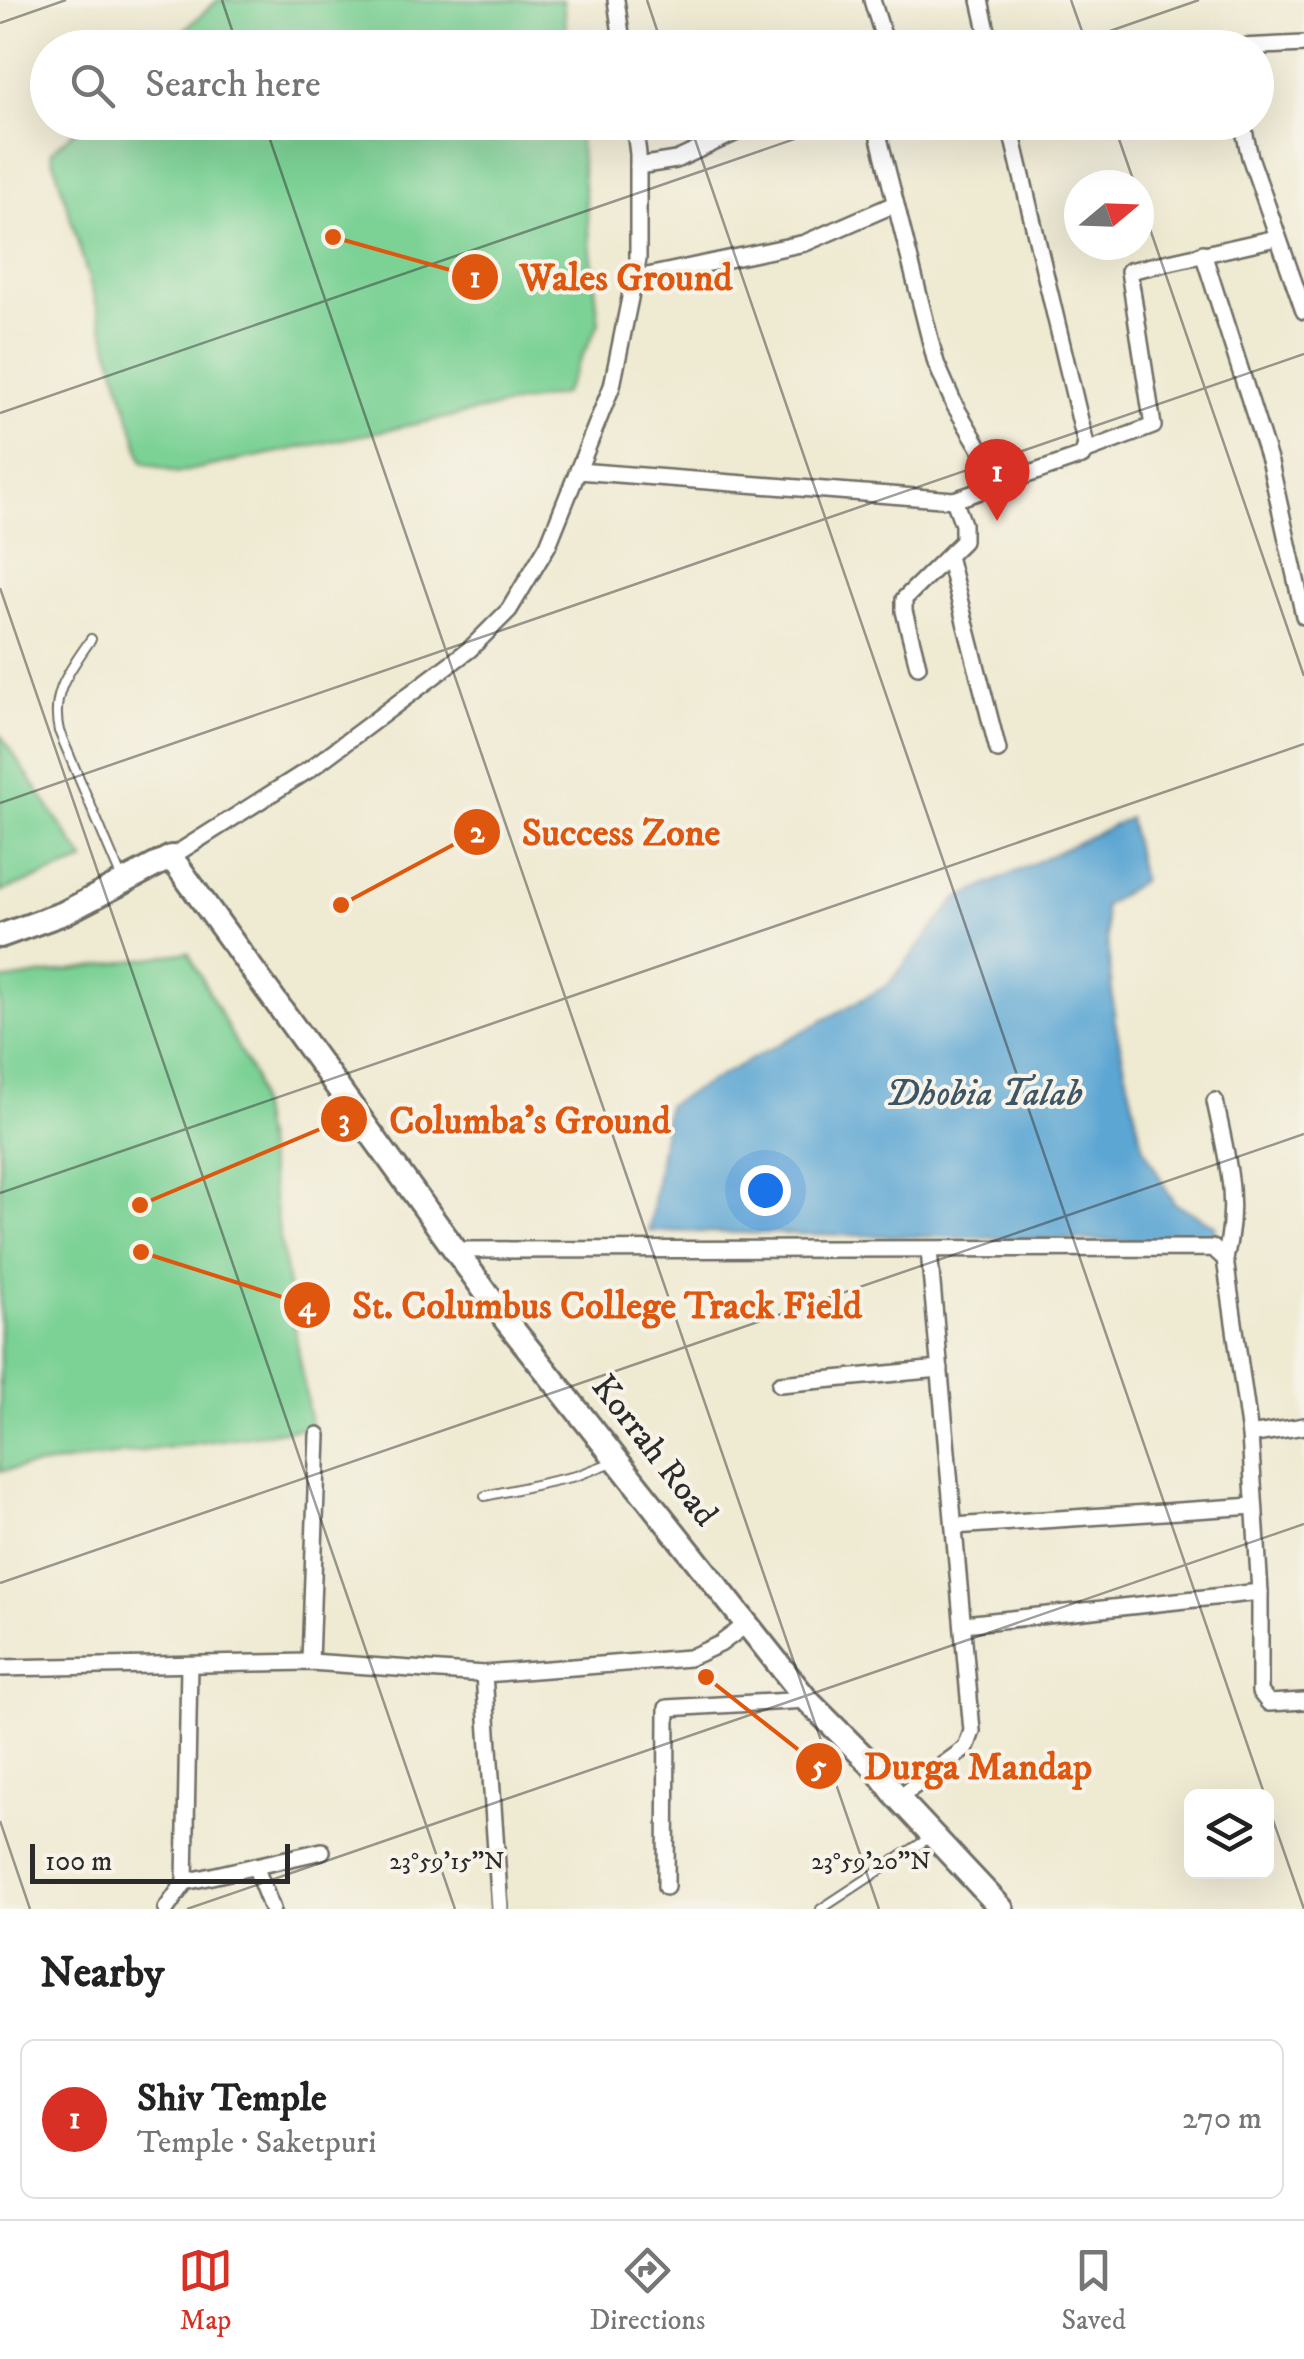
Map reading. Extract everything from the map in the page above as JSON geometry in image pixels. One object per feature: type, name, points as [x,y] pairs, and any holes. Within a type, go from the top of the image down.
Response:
[{"type":"main road","points":[[0,936],[64,913],[172,857]]},
{"type":"main road","name":"Korrah Road","points":[[172,857],[508,1323],[807,1700],[1002,1909]]},
{"type":"street","points":[[616,0],[620,30]]},
{"type":"street","points":[[872,0],[881,30]]},
{"type":"street","points":[[980,0],[988,30]]},
{"type":"street","points":[[1274,45],[1304,44]]},
{"type":"street","points":[[172,857],[310,769],[470,649],[509,610],[548,545],[612,386],[638,259],[636,140]]},
{"type":"street","points":[[638,166],[676,160],[719,140]]},
{"type":"street","points":[[879,140],[944,385],[1002,485]]},
{"type":"street","points":[[1014,140],[1086,445],[1084,452]]},
{"type":"street","points":[[1246,140],[1276,238],[1304,311]]},
{"type":"street","points":[[634,279],[806,242],[895,204]]},
{"type":"street","points":[[578,471],[954,500],[1002,485],[1154,426],[1129,271],[1276,238]]},
{"type":"street","points":[[1203,253],[1270,463],[1304,616]]},
{"type":"street","points":[[918,666],[904,599],[964,536],[954,500]]},
{"type":"street","points":[[948,556],[998,750]]},
{"type":"street","points":[[1215,1101],[1230,1171],[1234,1224],[1224,1259]]},
{"type":"street","points":[[455,1250],[1208,1248],[1222,1253],[1250,1436],[1262,1696],[1269,1703],[1304,1701]]},
{"type":"street","points":[[898,1798],[966,1748],[970,1740],[964,1624],[929,1250]]},
{"type":"street","points":[[780,1384],[940,1369]]},
{"type":"street","points":[[1250,1436],[1304,1426]]},
{"type":"street","points":[[310,1662],[318,1435]]},
{"type":"street","points":[[954,1526],[1254,1506]]},
{"type":"street","points":[[964,1624],[1260,1592]]},
{"type":"street","points":[[0,1668],[310,1662],[484,1674],[689,1658],[720,1644],[747,1624]]},
{"type":"street","points":[[166,1909],[185,1882],[189,1665]]},
{"type":"street","points":[[484,1674],[500,1909]]},
{"type":"street","points":[[666,1887],[667,1708],[807,1700]]},
{"type":"street","points":[[185,1882],[322,1851]]},
{"type":"street","points":[[255,1866],[272,1909]]},
{"type":"lane","points":[[91,640],[58,692],[55,716],[124,884]]},
{"type":"lane","points":[[485,1496],[576,1476],[617,1460]]},
{"type":"lane","points":[[821,1909],[933,1835]]},
{"type":"green space","points":[[218,0],[563,0],[566,30],[184,30]]},
{"type":"green space","points":[[64,140],[579,140],[599,323],[563,394],[177,473],[143,462],[51,152]]},
{"type":"green space","points":[[0,734],[85,861],[0,892]]},
{"type":"green space","points":[[188,952],[254,1078],[311,1427],[0,1471],[0,981]]},
{"type":"water","name":"Dhobia Talab","points":[[1129,818],[1142,881],[1104,906],[1115,1022],[1142,1144],[1174,1203],[1215,1225],[1215,1243],[649,1231],[667,1105],[888,985],[956,900]]},
{"type":"place","name":"Wales Ground","points":[[333,237]]},
{"type":"place","name":"Shiv Temple","points":[[997,521]]},
{"type":"place","name":"Success Zone","points":[[341,905]]},
{"type":"place","name":"Columba's Ground","points":[[140,1205]]},
{"type":"place","name":"St. Columbus College Track Field","points":[[141,1252]]},
{"type":"place","name":"Durga Mandap","points":[[706,1677]]}]
